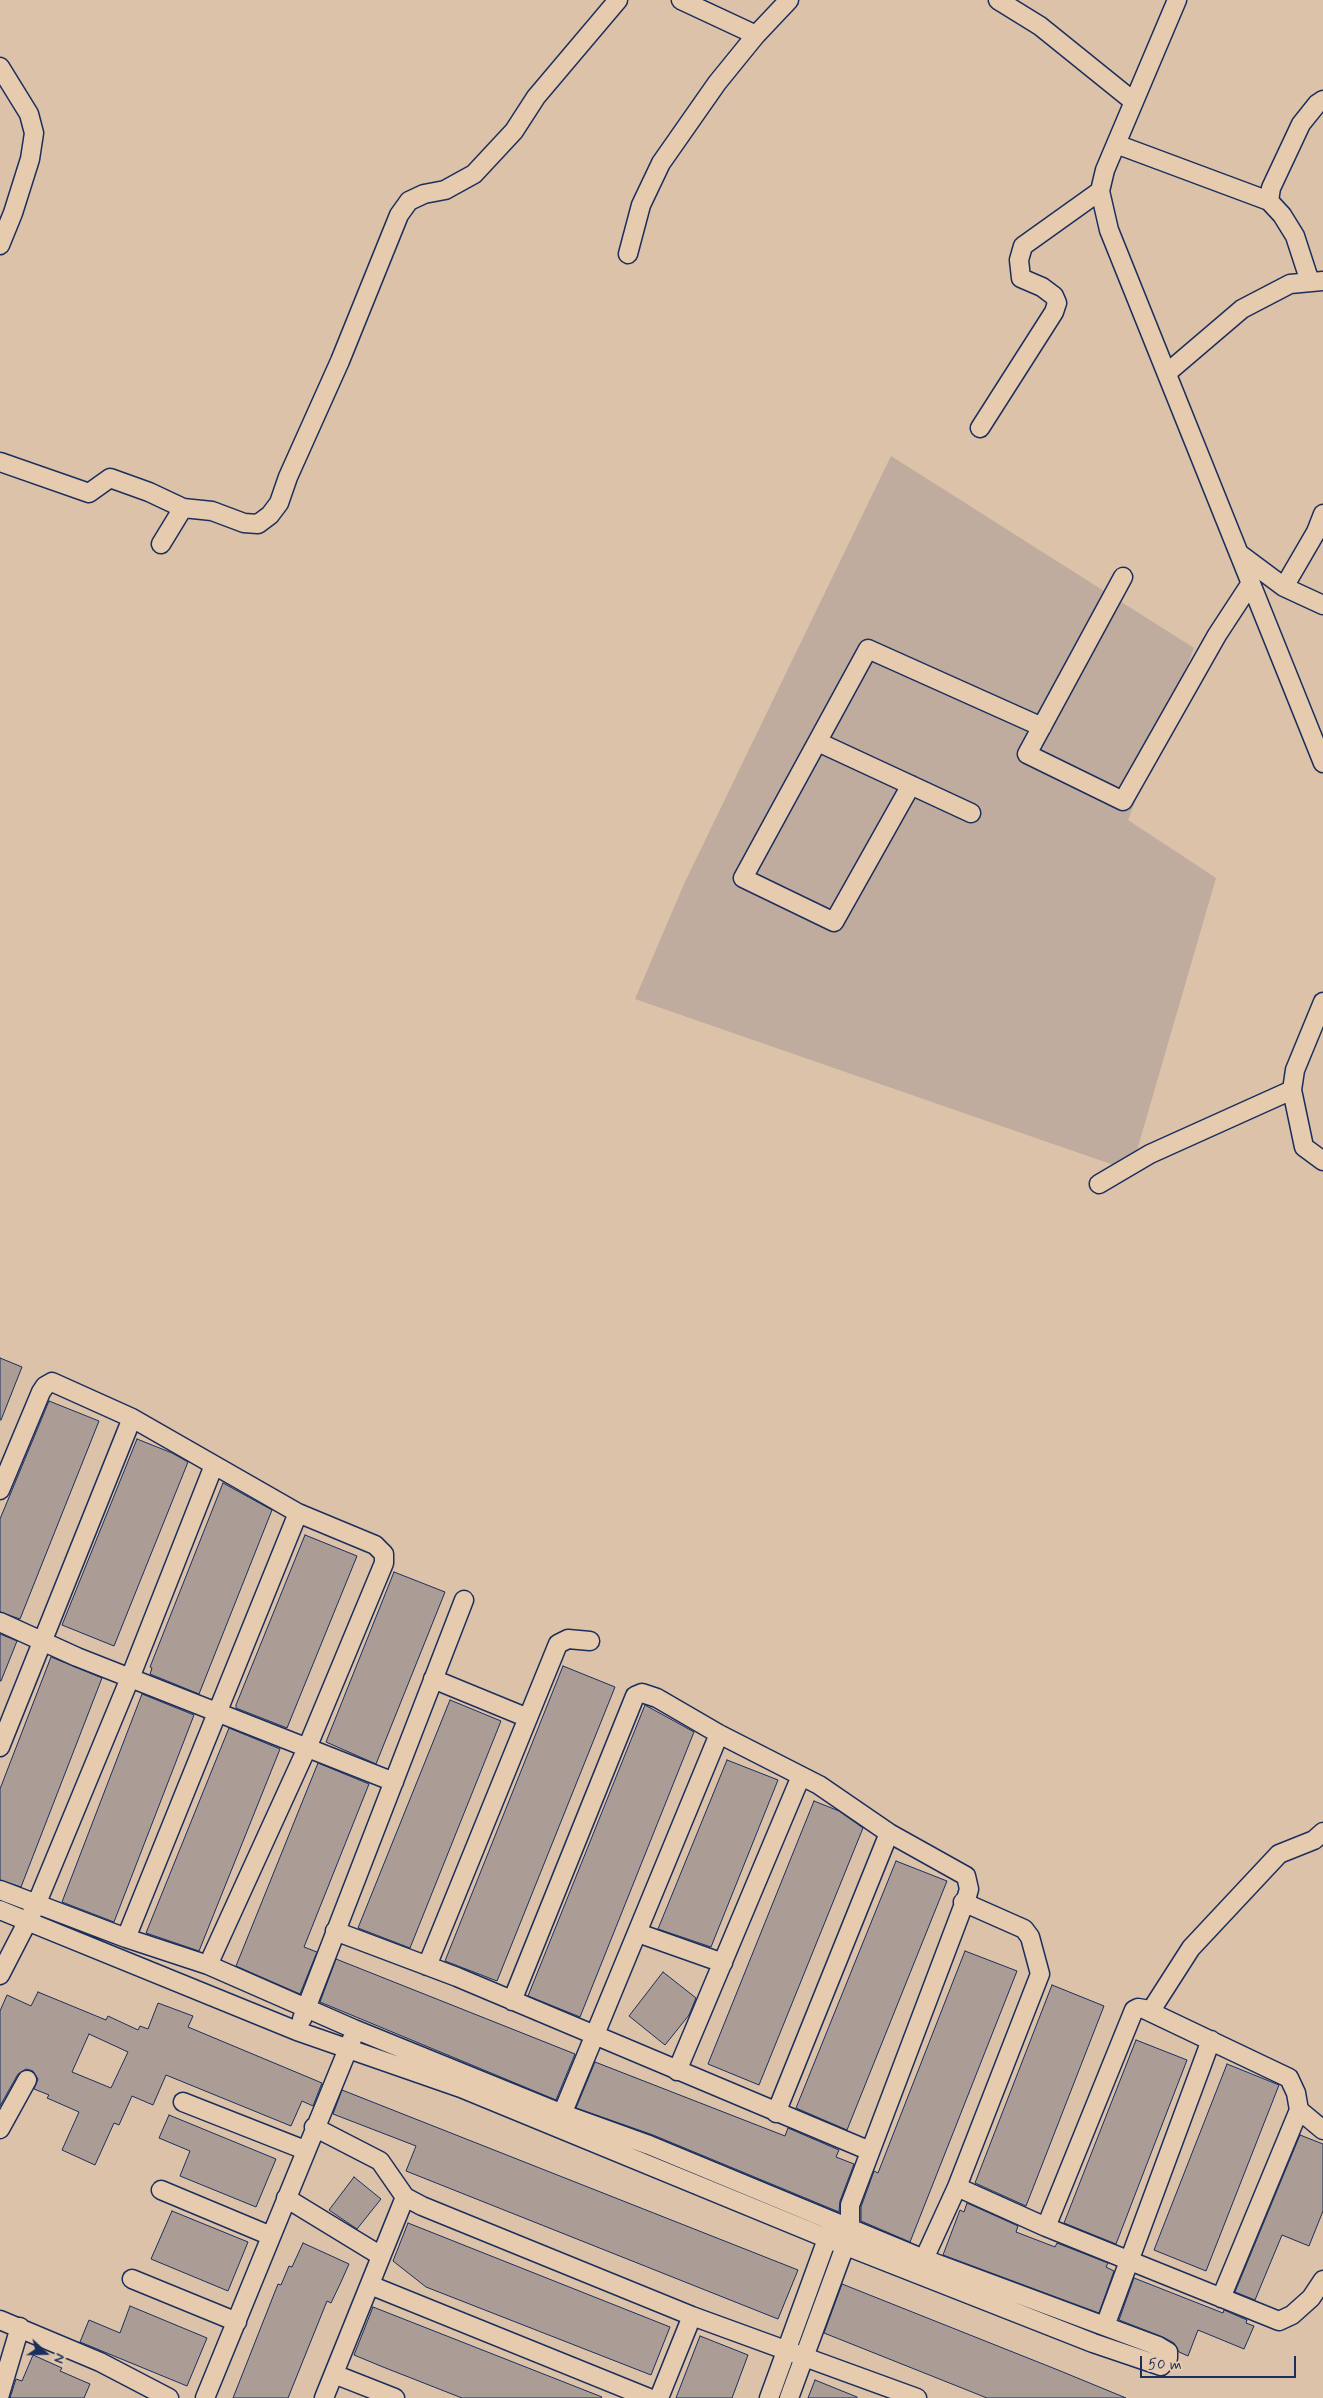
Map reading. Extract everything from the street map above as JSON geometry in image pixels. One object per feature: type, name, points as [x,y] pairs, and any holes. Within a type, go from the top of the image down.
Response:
[{"type":"street","points":[[0,462],[89,493],[110,478],[149,492],[183,508],[212,511],[244,523],[258,524],[270,515],[279,503],[288,477],[340,361],[399,215],[409,201],[424,194],[445,190],[474,174],[514,131],[536,96],[618,0]]},
{"type":"street","points":[[682,0],[756,35]]},
{"type":"street","points":[[628,254],[642,205],[661,163],[717,82],[756,35],[789,0]]},
{"type":"street","points":[[998,0],[1040,26],[1133,101]]},
{"type":"street","points":[[1178,0],[1104,170],[1100,191],[1109,230],[1241,554],[1323,763]]},
{"type":"street","points":[[0,67],[29,114],[34,133],[27,168],[13,213],[0,245]]},
{"type":"street","points":[[1269,201],[1271,188],[1301,124],[1317,104],[1323,100]]},
{"type":"street","points":[[1116,144],[1269,201],[1282,215],[1295,236],[1317,282],[1290,284],[1242,309],[1167,373]]},
{"type":"street","points":[[980,428],[1054,312],[1057,303],[1054,296],[1021,278],[1019,260],[1023,246],[1100,191]]},
{"type":"street","points":[[162,544],[183,508]]},
{"type":"street","points":[[1284,587],[1316,532],[1323,514]]},
{"type":"street","points":[[1241,554],[1284,587],[1323,605]]},
{"type":"street","points":[[1123,577],[1028,754],[1123,801],[1217,635],[1251,582]]},
{"type":"street","points":[[911,785],[834,922],[743,878],[868,650],[1042,727]]},
{"type":"street","points":[[818,742],[971,812]]},
{"type":"street","points":[[1323,1002],[1296,1070],[1292,1090],[1304,1147],[1323,1162]]},
{"type":"street","points":[[1098,1184],[1150,1154],[1292,1090]]},
{"type":"street","points":[[0,1490],[45,1386],[52,1382],[132,1418],[298,1513],[374,1546],[384,1554],[384,1563],[307,1748],[208,1965]]},
{"type":"street","points":[[0,1747],[132,1418]]},
{"type":"street","points":[[0,1975],[36,1905],[130,1678],[214,1465]]},
{"type":"street","points":[[126,1938],[298,1513]]},
{"type":"street","points":[[297,2031],[464,1600]]},
{"type":"street","points":[[0,1622],[77,1657],[394,1782]]},
{"type":"street","points":[[427,1966],[558,1644],[568,1638],[590,1641]]},
{"type":"street","points":[[434,1679],[528,1718]]},
{"type":"street","points":[[512,2001],[635,1696],[642,1693],[657,1698],[719,1734],[819,1785],[889,1833],[966,1876],[969,1889],[850,2205],[805,2356],[789,2398]]},
{"type":"street","points":[[560,2120],[719,1734]]},
{"type":"street","points":[[677,2070],[801,1776]]},
{"type":"street","points":[[1150,2012],[1191,1948],[1279,1854],[1314,1840],[1323,1832]]},
{"type":"street","points":[[776,2112],[889,1833]]},
{"type":"street","points":[[0,1890],[126,1938],[208,1965],[354,2029],[560,2120],[826,2238],[843,2232],[924,2259],[1164,2349],[1168,2352],[1168,2358],[1161,2366],[1110,2348],[843,2232],[649,2145],[560,2120],[349,2051],[0,1910]]},
{"type":"street","points":[[924,2259],[957,2187],[1040,1974],[1030,1937],[1024,1928],[963,1902]]},
{"type":"street","points":[[335,1931],[427,1966],[870,2151]]},
{"type":"street","points":[[638,1933],[723,1963]]},
{"type":"street","points":[[1046,2227],[1134,2010],[1138,2008],[1150,2012],[1289,2078],[1296,2094],[1299,2110],[1221,2298]]},
{"type":"street","points":[[205,2398],[314,2127],[349,2051],[354,2029]]},
{"type":"street","points":[[1105,2326],[1131,2261],[1211,2040]]},
{"type":"street","points":[[0,2130],[27,2080]]},
{"type":"street","points":[[183,2102],[305,2150]]},
{"type":"street","points":[[1299,2110],[1323,2130]]},
{"type":"street","points":[[314,2127],[380,2160],[405,2197],[422,2206],[692,2316],[805,2356],[907,2396]]},
{"type":"street","points":[[957,2187],[1046,2227],[1278,2322],[1298,2309],[1310,2298],[1323,2280]]},
{"type":"street","points":[[162,2190],[271,2236]]},
{"type":"street","points":[[324,2398],[405,2197]]},
{"type":"street","points":[[286,2198],[381,2256]]},
{"type":"street","points":[[768,2398],[787,2351],[826,2238]]},
{"type":"street","points":[[132,2280],[237,2322]]},
{"type":"street","points":[[370,2285],[649,2398]]},
{"type":"street","points":[[659,2398],[692,2316]]},
{"type":"street","points":[[0,2320],[100,2362],[169,2398]]},
{"type":"street","points":[[0,2394],[20,2327]]},
{"type":"street","points":[[334,2374],[395,2398]]},
{"type":"shaded area","points":[[891,456],[1194,648],[1128,820],[1216,878],[1131,1171],[635,999],[684,884]]},
{"type":"building","points":[[0,1358],[22,1367],[1,1420],[0,1420]]},
{"type":"building","points":[[49,1401],[99,1421],[20,1619],[0,1612],[0,1519]]},
{"type":"building","points":[[137,1439],[172,1453],[188,1462],[114,1646],[62,1625]]},
{"type":"building","points":[[223,1483],[272,1510],[199,1694],[150,1674],[152,1668],[150,1667]]},
{"type":"building","points":[[305,1535],[357,1556],[287,1728],[236,1708],[236,1705]]},
{"type":"building","points":[[394,1572],[445,1592],[376,1764],[326,1742]]},
{"type":"building","points":[[0,1634],[17,1641],[1,1681],[0,1681]]},
{"type":"building","points":[[51,1657],[102,1678],[21,1887],[0,1880],[0,1789]]},
{"type":"building","points":[[563,1666],[615,1687],[497,1981],[445,1961]]},
{"type":"building","points":[[142,1694],[194,1715],[114,1922],[62,1902]]},
{"type":"building","points":[[450,1700],[501,1721],[410,1948],[358,1928]]},
{"type":"building","points":[[645,1705],[694,1732],[580,2017],[528,1996]]},
{"type":"building","points":[[229,1728],[280,1749],[199,1951],[146,1933]]},
{"type":"building","points":[[727,1760],[778,1780],[711,1947],[658,1929]]},
{"type":"building","points":[[318,1763],[369,1784],[304,1947],[317,1952],[300,1994],[236,1966]]},
{"type":"building","points":[[814,1801],[839,1811],[863,1828],[759,2085],[708,2064]]},
{"type":"building","points":[[896,1861],[947,1881],[847,2130],[796,2108]]},
{"type":"building","points":[[965,1951],[1017,1971],[910,2242],[861,2221],[861,2207],[874,2171],[878,2173]]},
{"type":"building","points":[[336,1959],[575,2054],[556,2100],[320,2002]]},
{"type":"building","points":[[663,1972],[696,1998],[689,2015],[665,2045],[629,2016]]},
{"type":"building","points":[[1052,1985],[1104,2006],[1026,2206],[975,2183]]},
{"type":"building","points":[[38,1992],[106,2020],[108,2016],[138,2030],[140,2026],[148,2029],[158,2003],[193,2016],[188,2027],[322,2083],[313,2106],[302,2101],[291,2126],[166,2075],[153,2105],[132,2096],[119,2125],[114,2123],[95,2165],[62,2150],[79,2112],[47,2098],[49,2095],[34,2089],[38,2079],[33,2071],[26,2069],[18,2074],[0,2106],[0,2011],[7,1995],[31,2006]],"holes":[[[89,2034],[128,2052],[111,2088],[72,2072]]]},
{"type":"building","points":[[1136,2040],[1187,2060],[1116,2244],[1064,2223]]},
{"type":"building","points":[[595,2062],[785,2136],[788,2128],[839,2150],[836,2157],[854,2164],[840,2201],[839,2212],[653,2135],[576,2108]]},
{"type":"building","points":[[1227,2064],[1279,2085],[1206,2271],[1154,2250]]},
{"type":"building","points":[[342,2090],[798,2270],[778,2319],[406,2171],[416,2146],[333,2114]]},
{"type":"building","points":[[169,2115],[276,2159],[256,2207],[180,2176],[190,2151],[159,2138]]},
{"type":"building","points":[[1300,2135],[1323,2144],[1323,2211],[1309,2246],[1282,2235],[1255,2300],[1235,2292]]},
{"type":"building","points":[[354,2177],[381,2199],[357,2229],[329,2210]]},
{"type":"building","points":[[967,2203],[1018,2226],[1016,2232],[1055,2247],[1057,2243],[1108,2263],[1106,2267],[1114,2271],[1099,2313],[943,2255],[960,2210],[964,2212]]},
{"type":"building","points":[[172,2211],[248,2242],[228,2291],[151,2259]]},
{"type":"building","points":[[408,2223],[670,2327],[651,2375],[426,2287],[393,2261]]},
{"type":"building","points":[[303,2243],[349,2264],[341,2282],[331,2303],[327,2301],[288,2398],[233,2398],[278,2284],[281,2285],[289,2266],[292,2267]]},
{"type":"building","points":[[1134,2278],[1223,2313],[1224,2310],[1247,2320],[1246,2323],[1254,2326],[1244,2349],[1198,2330],[1188,2356],[1179,2352],[1174,2343],[1163,2337],[1119,2320]]},
{"type":"building","points":[[842,2284],[1126,2398],[987,2398],[824,2333]]},
{"type":"building","points":[[130,2306],[207,2338],[187,2386],[80,2342],[89,2320],[120,2333]]},
{"type":"building","points":[[373,2307],[602,2397],[462,2398],[383,2367],[354,2355]]},
{"type":"building","points":[[700,2336],[748,2355],[732,2398],[676,2398]]},
{"type":"building","points":[[33,2355],[62,2368],[60,2371],[90,2384],[84,2398],[10,2398],[16,2379],[22,2381]]},
{"type":"building","points":[[815,2380],[857,2397],[857,2398],[808,2398]]}]
